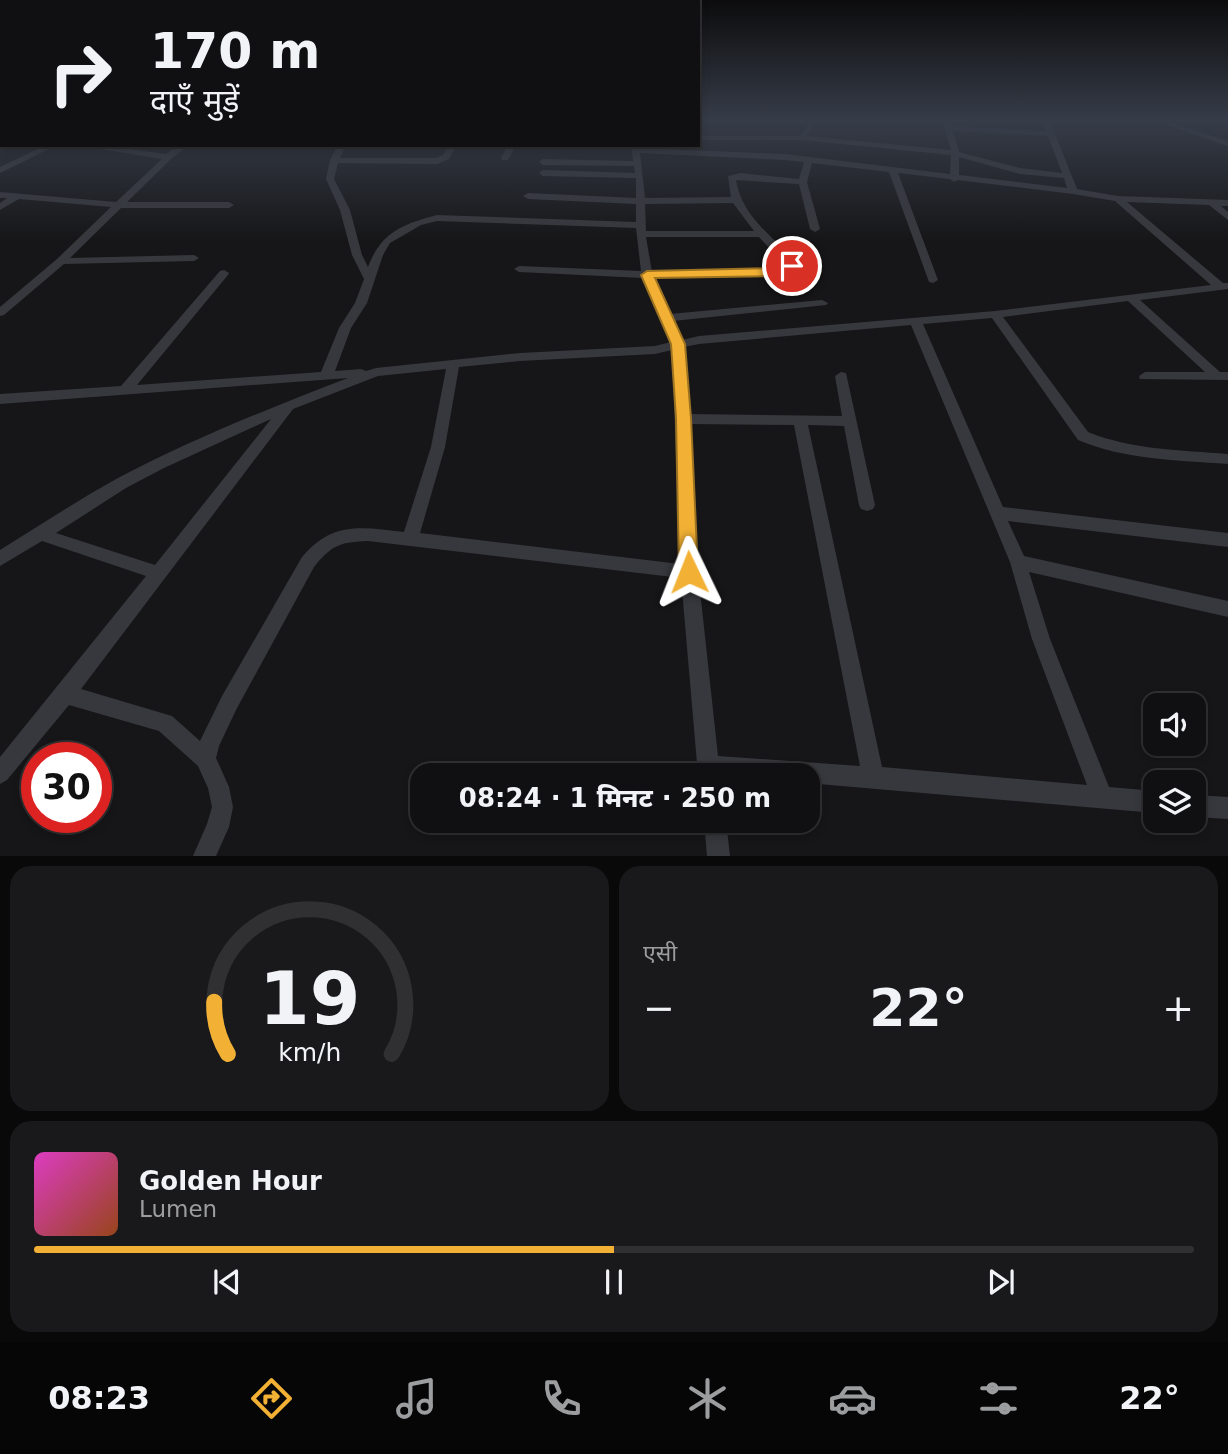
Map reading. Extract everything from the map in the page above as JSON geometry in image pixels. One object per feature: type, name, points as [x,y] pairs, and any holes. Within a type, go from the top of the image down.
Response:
[{"type":"street","points":[[0,170],[19,161]]},
{"type":"street","points":[[0,313],[61,261],[164,161]]},
{"type":"street","points":[[334,161],[331,184],[345,210],[357,255],[369,279]]},
{"type":"street","points":[[637,161],[641,229],[647,275],[678,344],[689,572],[707,763]]},
{"type":"street","points":[[809,161],[803,182],[815,229]]},
{"type":"street","points":[[816,161],[1073,191],[1118,199],[1228,203]]},
{"type":"street","points":[[954,179],[955,161]]},
{"type":"street","points":[[984,161],[1020,171],[1067,176]]},
{"type":"street","points":[[1061,161],[1073,191]]},
{"type":"street","points":[[543,162],[638,164]]},
{"type":"street","points":[[893,172],[933,280]]},
{"type":"street","points":[[543,173],[640,176]]},
{"type":"street","points":[[519,269],[647,275],[791,270],[791,263],[737,200],[731,186],[731,178],[734,176],[803,182]]},
{"type":"street","points":[[0,195],[120,205],[229,205]]},
{"type":"street","points":[[0,207],[19,195]]},
{"type":"street","points":[[528,196],[639,201],[737,200]]},
{"type":"street","points":[[1118,199],[1223,286]]},
{"type":"street","points":[[1211,202],[1228,217]]},
{"type":"street","points":[[326,376],[345,328],[361,303],[386,241],[429,219],[764,234]]},
{"type":"street","points":[[61,261],[194,258]]},
{"type":"street","points":[[125,390],[224,273]]},
{"type":"street","points":[[0,399],[376,372],[520,357],[655,350],[699,340],[995,314],[1223,286]]},
{"type":"street","points":[[1130,297],[1222,376]]},
{"type":"street","points":[[666,317],[822,303]]},
{"type":"street","points":[[995,314],[1083,436],[1123,447],[1228,459]]},
{"type":"street","points":[[915,320],[1018,562],[1041,639],[1103,798]]},
{"type":"street","points":[[410,539],[438,447],[453,364]]},
{"type":"street","points":[[0,559],[159,464],[288,406],[376,372]]},
{"type":"street","points":[[841,376],[867,505]]},
{"type":"street","points":[[1145,376],[1222,376]]},
{"type":"street","points":[[0,773],[65,694],[288,406]]},
{"type":"street","points":[[683,418],[848,421]]},
{"type":"street","points":[[800,420],[873,777]]},
{"type":"street","points":[[997,513],[1228,541]]},
{"type":"street","points":[[40,534],[158,573]]},
{"type":"street","points":[[205,759],[209,744],[229,703],[308,562],[323,544],[340,534],[410,539],[689,572]]},
{"type":"street","points":[[1018,562],[1228,609]]},
{"type":"street","points":[[65,694],[165,723],[205,759],[222,792],[224,804],[219,825],[204,856]]},
{"type":"street","points":[[820,775],[1143,801]]},
{"type":"street","points":[[1206,807],[1228,808]]},
{"type":"street","points":[[716,833],[719,856]]},
{"type":"route","points":[[689,572],[678,344],[647,275],[780,272],[791,270],[792,266]]}]
